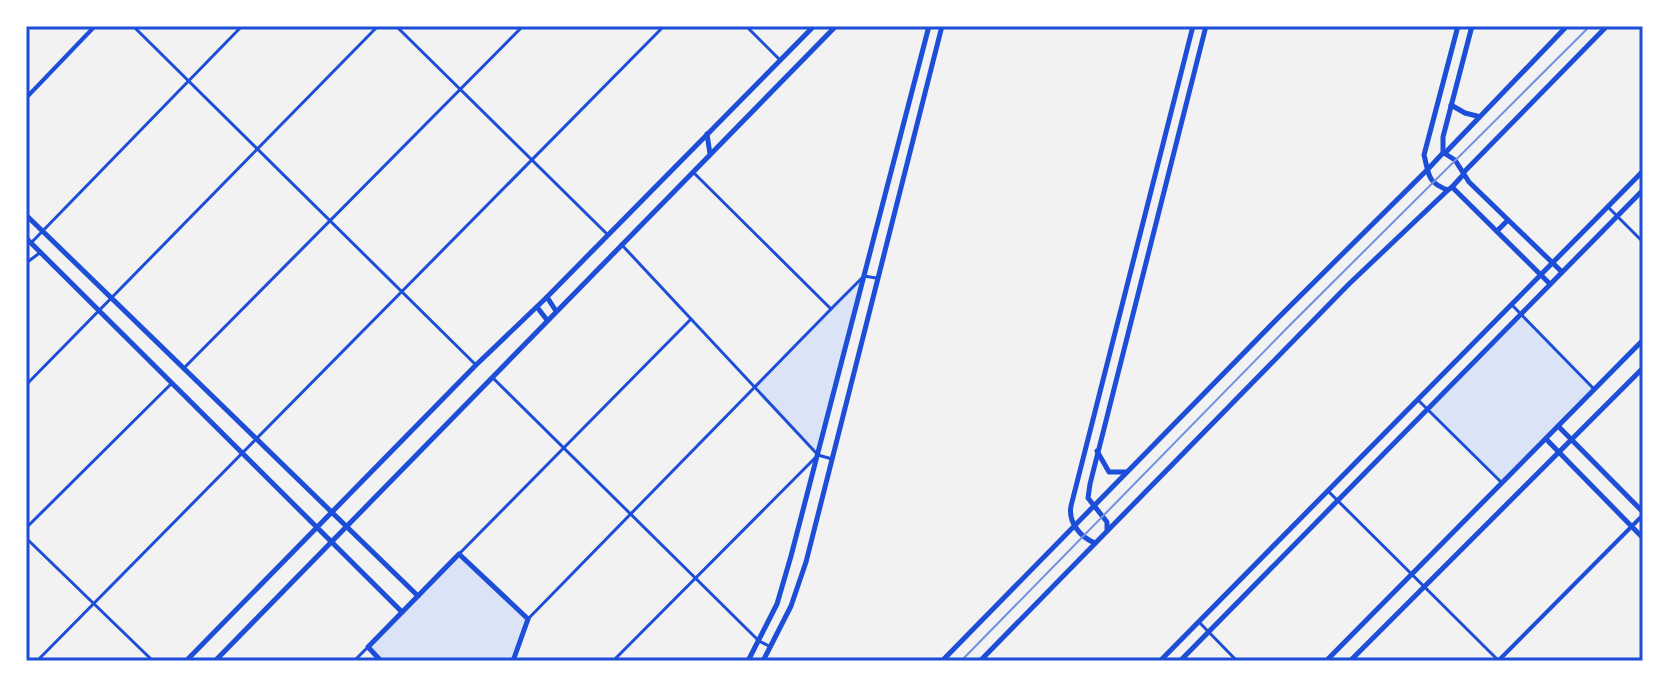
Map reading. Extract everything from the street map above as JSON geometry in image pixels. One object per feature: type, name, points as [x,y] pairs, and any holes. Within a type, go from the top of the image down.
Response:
[{"type":"main road","points":[[186,661],[814,26]]},
{"type":"main road","points":[[215,661],[836,26]]},
{"type":"main road","points":[[748,661],[777,604],[929,26]]},
{"type":"main road","points":[[763,661],[791,606],[806,562],[942,26]]},
{"type":"main road","points":[[1092,542],[1076,528],[1071,519],[1071,506],[1193,26]]},
{"type":"main road","points":[[1107,530],[1107,522],[1088,498],[1097,451],[1206,26]]},
{"type":"main road","points":[[1458,26],[1424,155],[1427,172],[1436,186],[1447,189],[1497,231],[1550,284]]},
{"type":"main road","points":[[1472,26],[1443,137],[1446,153],[1562,272]]},
{"type":"main road","points":[[942,661],[1446,153],[1567,26]]},
{"type":"main road","points":[[980,661],[1092,542],[1607,26]]},
{"type":"main road","points":[[917,68],[931,71]]},
{"type":"main road","points":[[1451,105],[1478,116]]},
{"type":"main road","points":[[1166,130],[1177,134]]},
{"type":"main road","points":[[707,134],[710,155]]},
{"type":"main road","points":[[1160,661],[1643,171]]},
{"type":"main road","points":[[1180,661],[1643,190]]},
{"type":"main road","points":[[26,215],[418,596]]},
{"type":"main road","points":[[1497,231],[1508,220]]},
{"type":"main road","points":[[29,240],[402,612]]},
{"type":"main road","points":[[547,297],[556,311]]},
{"type":"main road","points":[[537,307],[547,320]]},
{"type":"main road","points":[[1326,661],[1643,340]]},
{"type":"main road","points":[[1350,661],[1643,368]]},
{"type":"main road","points":[[1105,374],[1116,377]]},
{"type":"main road","points":[[1558,426],[1643,513]]},
{"type":"main road","points":[[1546,439],[1643,538]]},
{"type":"main road","points":[[1097,451],[1109,472],[1127,472]]},
{"type":"main road","points":[[381,661],[368,647],[459,554],[528,619],[513,661]]},
{"type":"street","points":[[26,98],[95,26]]},
{"type":"street","points":[[133,26],[476,365]]},
{"type":"street","points":[[29,240],[42,231],[242,26]]},
{"type":"street","points":[[26,385],[378,26]]},
{"type":"street","points":[[396,26],[608,235]]},
{"type":"street","points":[[185,368],[523,26]]},
{"type":"street","points":[[37,661],[664,26]]},
{"type":"street","points":[[746,26],[780,60]]},
{"type":"street","points":[[693,172],[831,309]]},
{"type":"street","points":[[1608,207],[1643,242]]},
{"type":"street","points":[[621,244],[818,455],[832,459]]},
{"type":"street","points":[[26,263],[41,252]]},
{"type":"street","points":[[528,619],[864,276],[877,279]]},
{"type":"street","points":[[1512,305],[1594,389]]},
{"type":"street","points":[[459,554],[691,319]]},
{"type":"street","points":[[492,377],[759,641],[771,647]]},
{"type":"street","points":[[26,528],[172,383]]},
{"type":"street","points":[[1418,400],[1502,483]]},
{"type":"street","points":[[613,661],[818,455]]},
{"type":"street","points":[[1329,492],[1499,661],[1643,513]]},
{"type":"street","points":[[26,538],[153,661]]},
{"type":"street","points":[[1199,622],[1237,661]]},
{"type":"street","points":[[354,661],[368,647]]},
{"type":"shaded area","points":[[864,276],[818,455],[753,386]]},
{"type":"shaded area","points":[[1521,314],[1594,389],[1502,483],[1427,408]]},
{"type":"shaded area","points":[[459,554],[528,619],[513,661],[381,661],[368,647]]},
{"type":"railway","points":[[961,661],[1288,327],[1590,26]]}]
